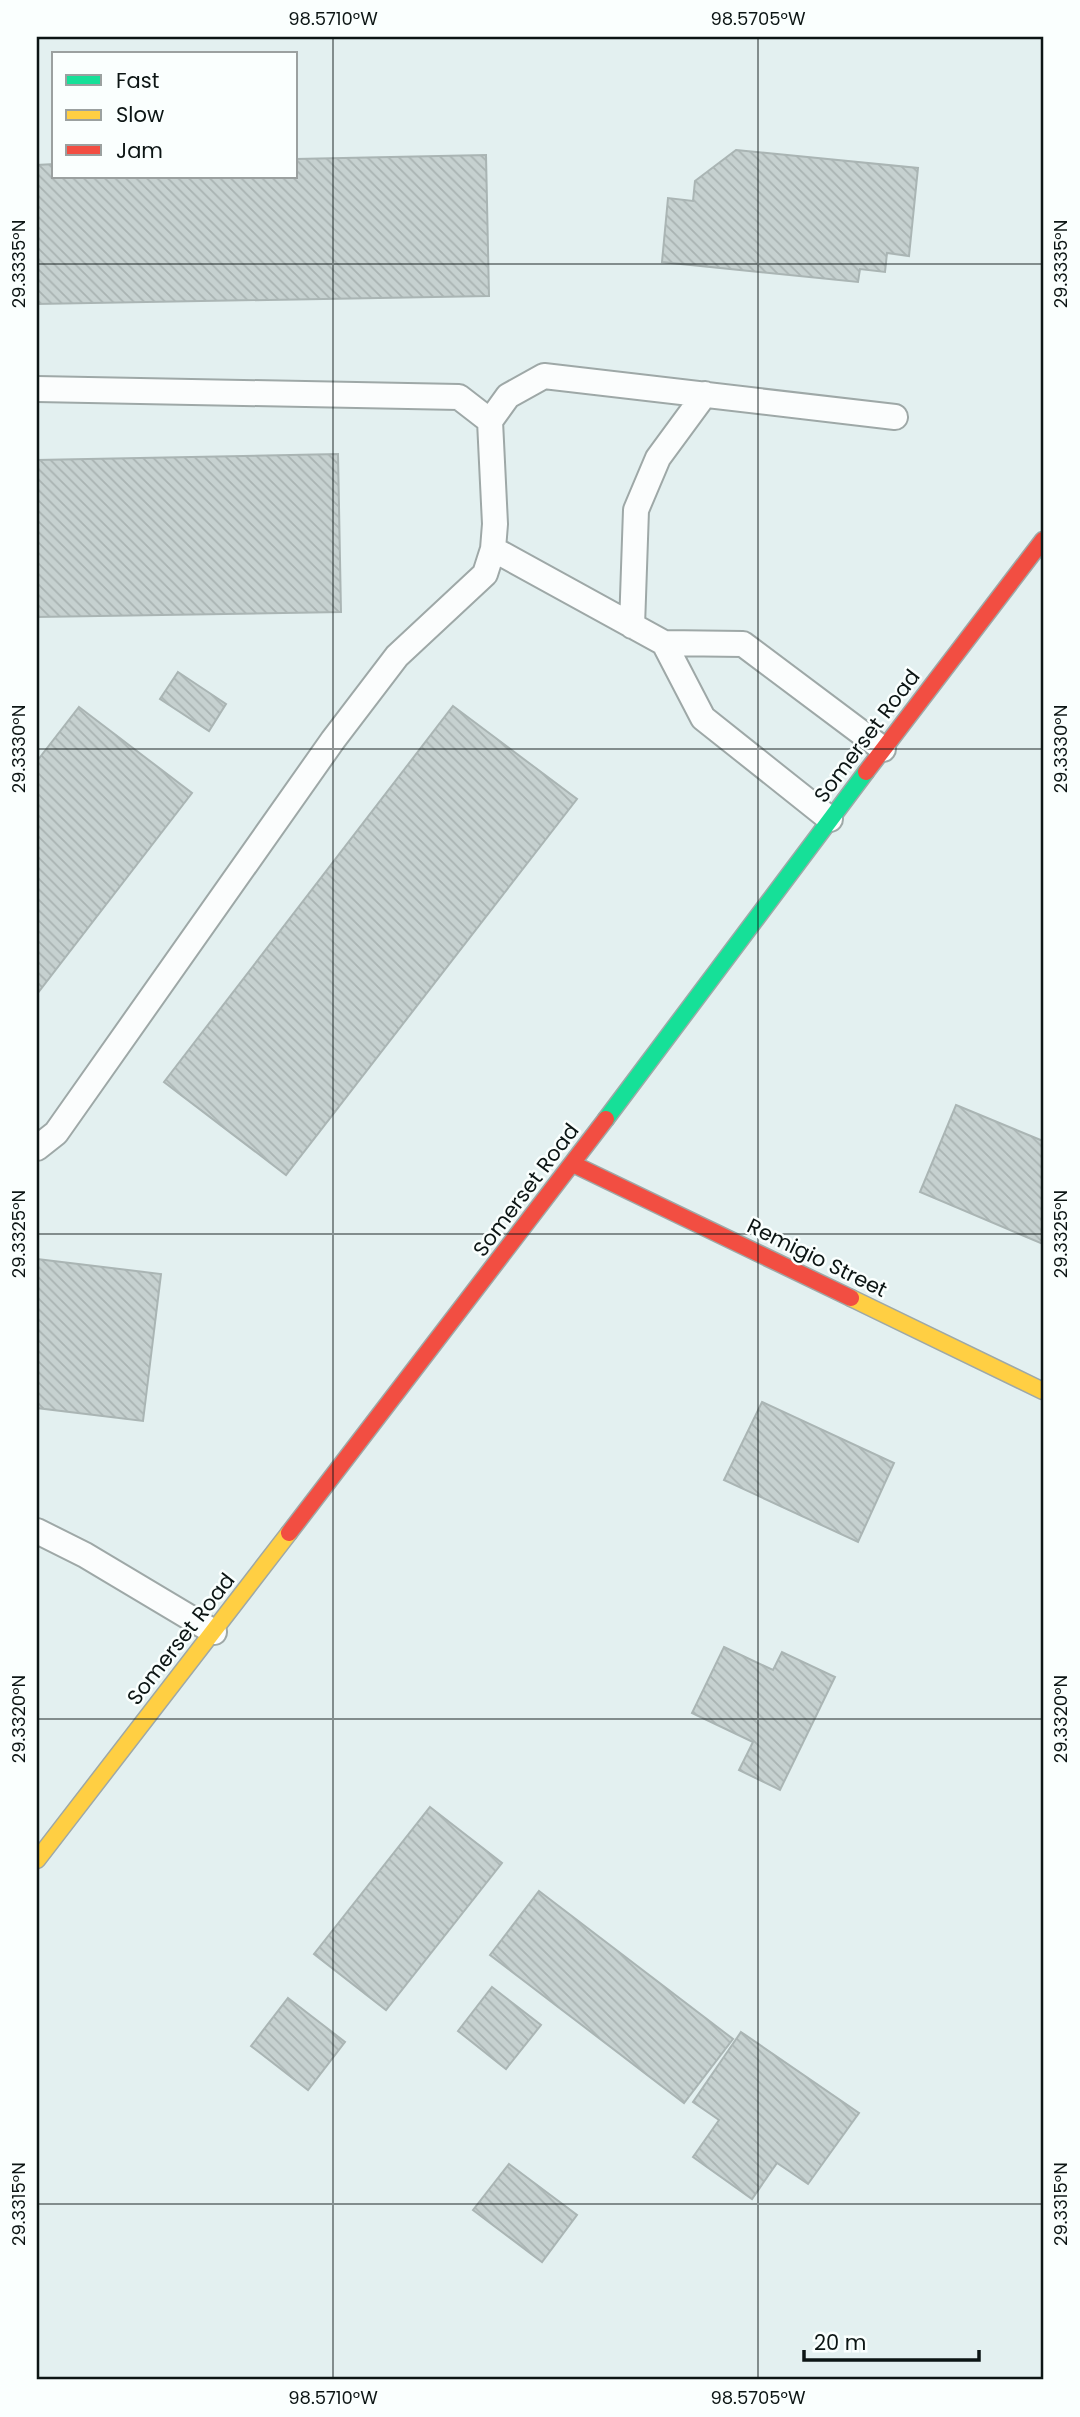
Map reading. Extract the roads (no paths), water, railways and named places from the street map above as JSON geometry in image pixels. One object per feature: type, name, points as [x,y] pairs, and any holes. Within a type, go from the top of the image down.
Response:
[{"type":"street","name":"Somerset Road","points":[[40,1849],[214,1632],[573,1164],[830,819],[1043,540]]},
{"type":"street","name":"Remigio Street","points":[[573,1164],[1043,1391]]},
{"type":"lane","points":[[37,1147],[57,1133],[341,730],[397,656],[485,574],[493,549],[495,524],[490,421],[508,396],[544,376],[895,417]]},
{"type":"lane","points":[[37,389],[459,397],[490,421]]},
{"type":"lane","points":[[632,626],[636,510],[658,458],[705,394]]},
{"type":"lane","points":[[493,549],[664,643],[743,644],[883,749]]},
{"type":"lane","points":[[664,643],[703,718],[830,819]]},
{"type":"lane","points":[[37,1531],[85,1555],[214,1632]]}]
